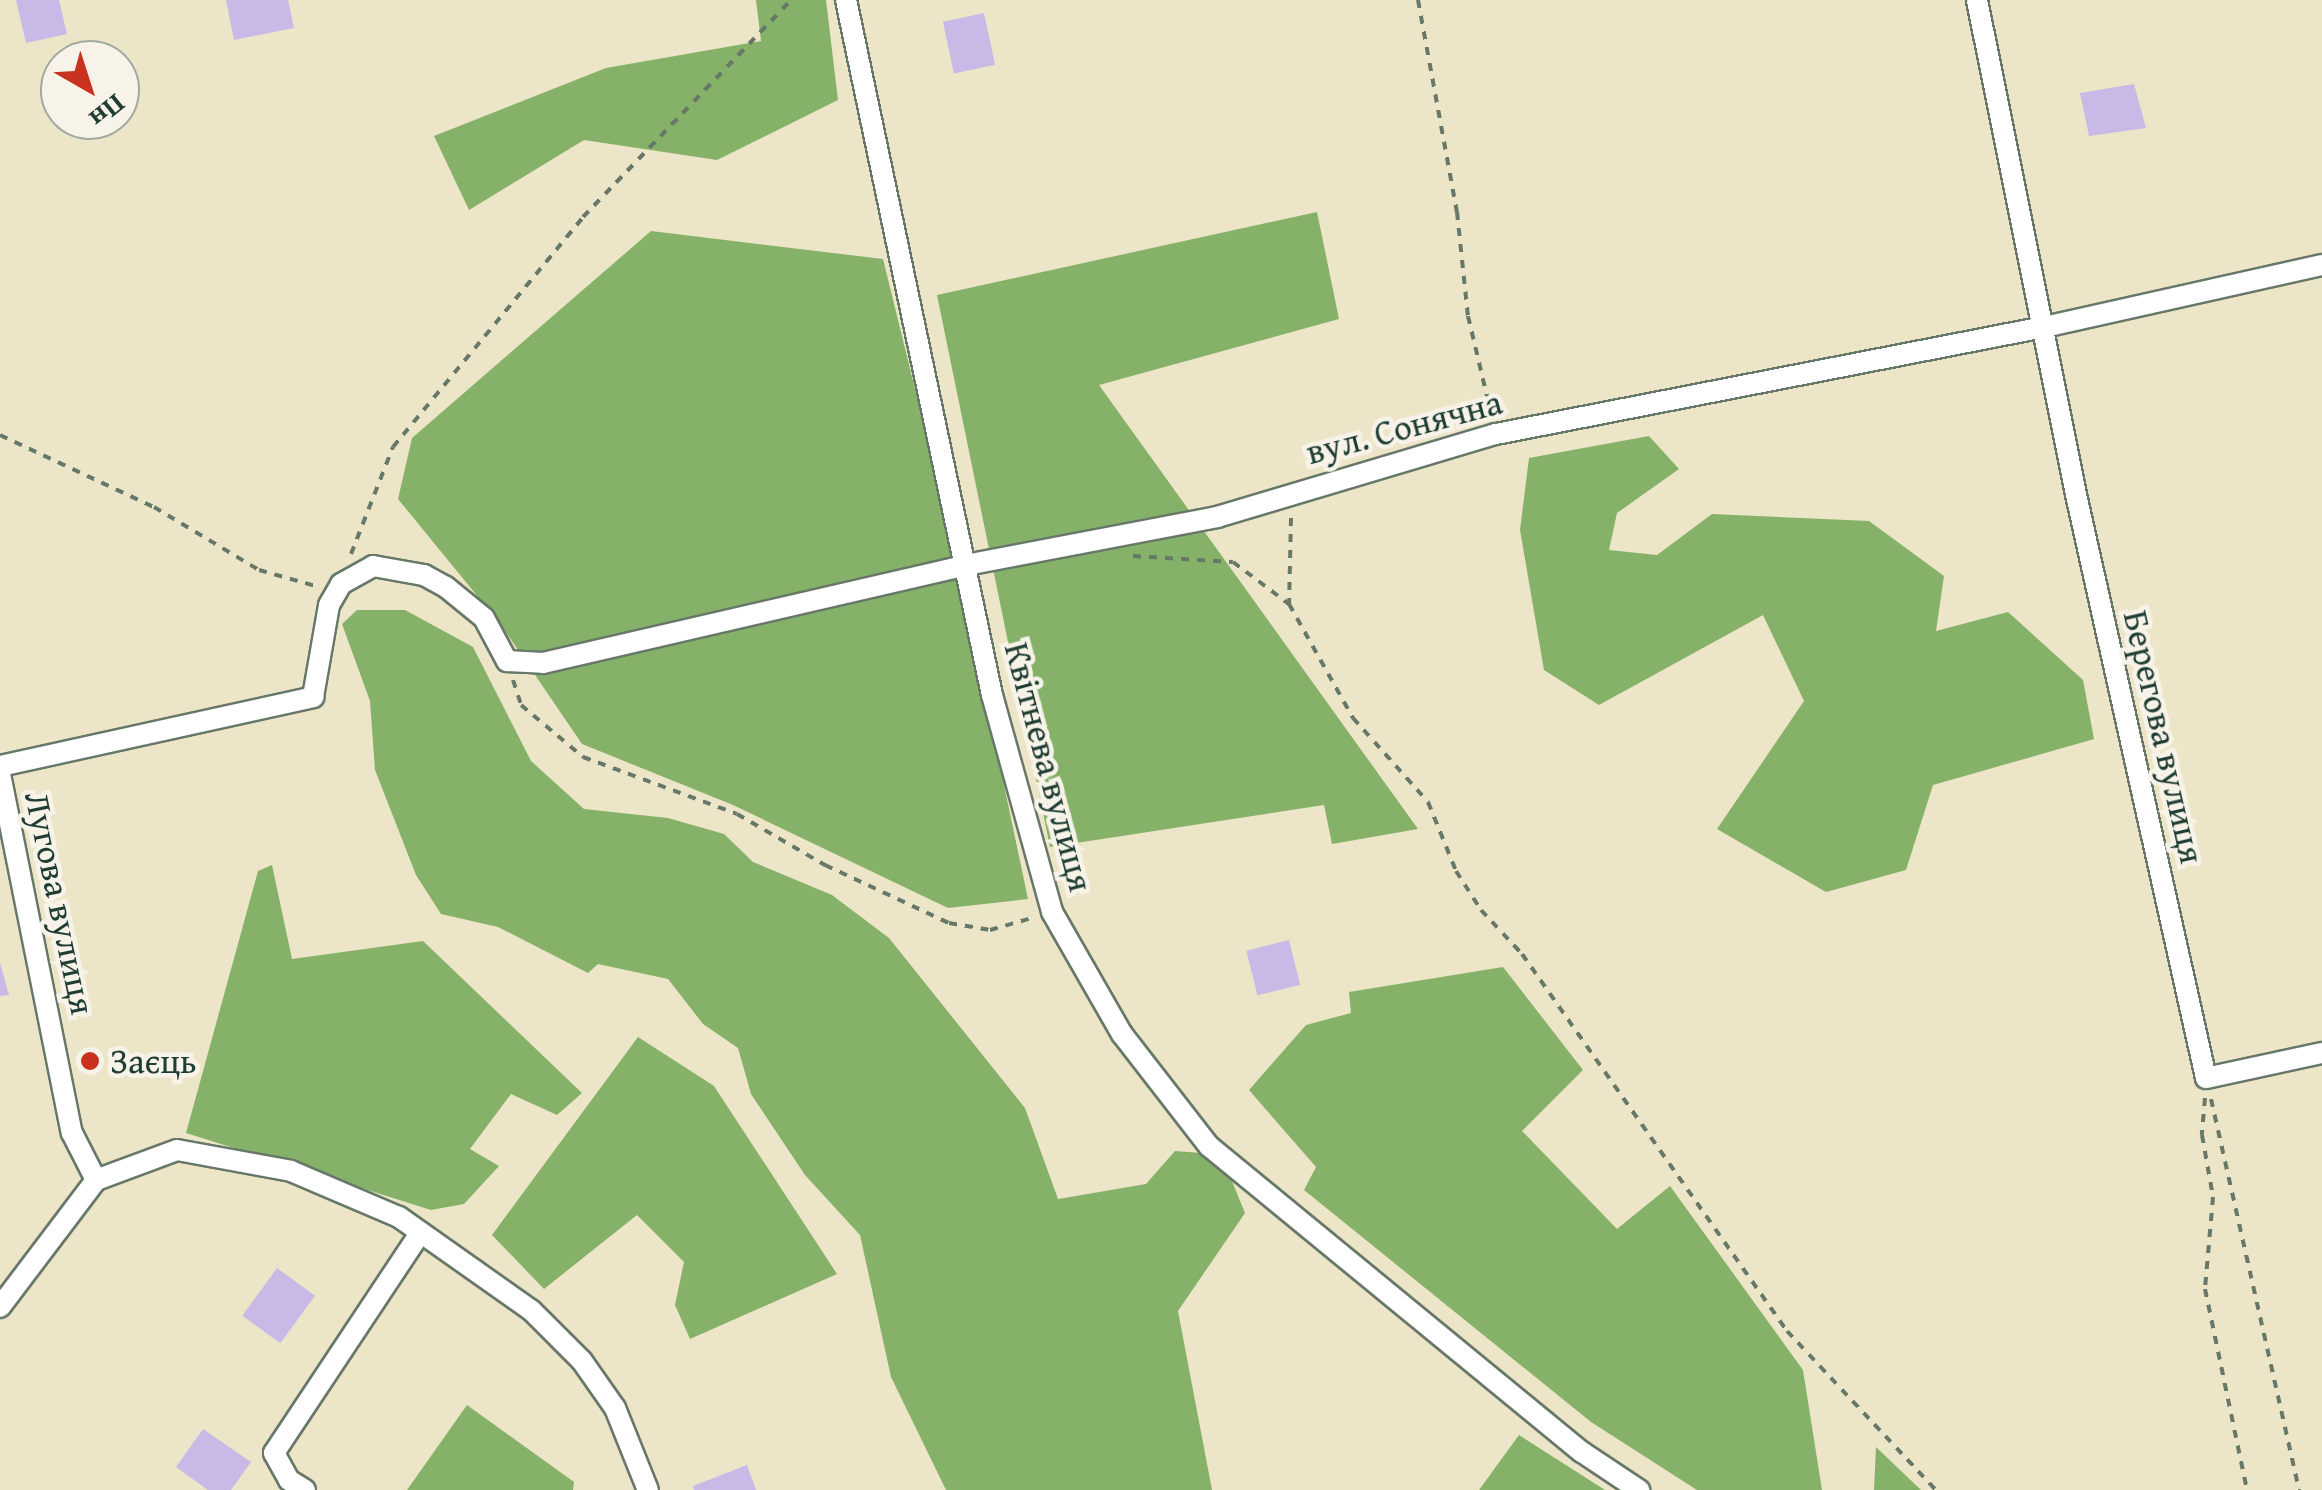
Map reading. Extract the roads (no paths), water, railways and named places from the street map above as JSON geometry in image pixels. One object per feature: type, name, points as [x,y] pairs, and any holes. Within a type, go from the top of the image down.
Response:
[{"type":"street","name":"Квітнева вулиця","points":[[846,0],[992,695],[1052,912],[1131,1048],[1209,1146],[1582,1452],[1638,1490]]},
{"type":"street","name":"Берегова вулиця","points":[[1977,0],[2206,1078],[2322,1053]]},
{"type":"street","name":"вул. Сонячна","points":[[0,766],[313,697],[329,605],[341,584],[372,566],[424,575],[484,618],[507,661],[543,663],[966,565],[1217,516],[1310,485],[1496,434],[2044,328],[2322,265]]},
{"type":"street","name":"Лугова вулиця","points":[[0,774],[72,1133],[96,1180]]},
{"type":"street","points":[[0,1307],[96,1180],[177,1150],[291,1172],[363,1198],[421,1232],[531,1310],[582,1361],[616,1408],[648,1490]]},
{"type":"street","points":[[305,1490],[289,1480],[274,1453],[421,1232]]},
{"type":"place","name":"Заєць","points":[[90,1061]]}]
